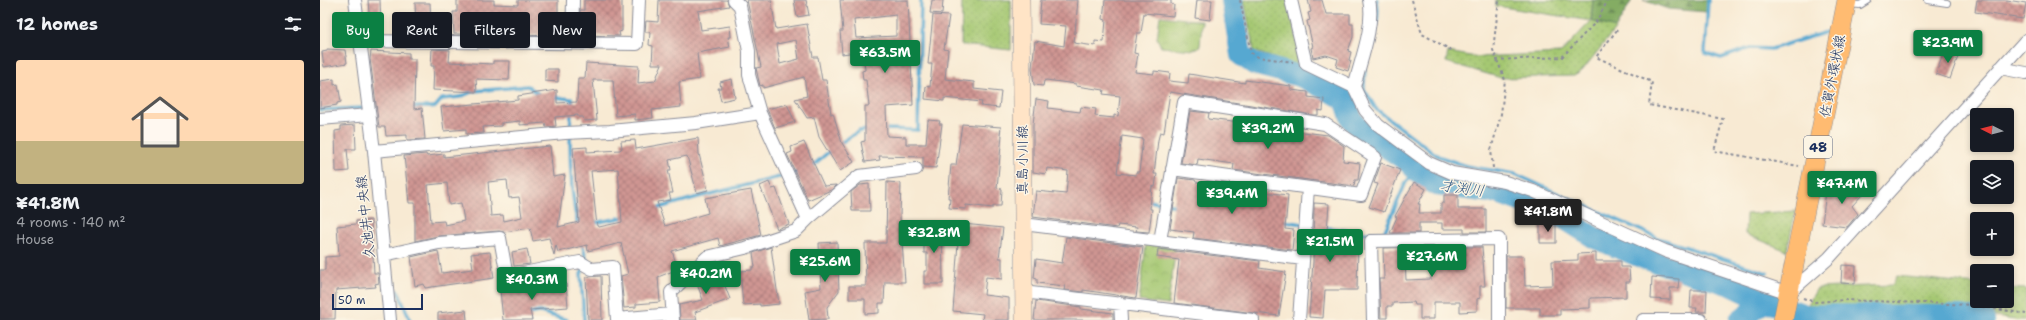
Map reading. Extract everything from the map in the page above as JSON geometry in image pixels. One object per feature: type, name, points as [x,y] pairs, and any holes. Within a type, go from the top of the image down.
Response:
[{"type":"main road","name":"佐賀外環状線","points":[[1789,293],[1847,2]]},
{"type":"main road","name":"48","points":[[1783,320],[1789,293]]},
{"type":"street","name":"久池井中央線","points":[[355,0],[356,12]]},
{"type":"street","points":[[573,0],[573,12]]},
{"type":"street","points":[[596,43],[637,44],[639,0]]},
{"type":"street","points":[[734,0],[740,6],[749,51],[749,75],[760,113],[808,219]]},
{"type":"street","name":"真島小川線","points":[[1021,0],[1024,320]]},
{"type":"street","points":[[1292,0],[1306,64],[1354,87],[1365,110],[1378,124],[1429,163],[1452,172],[1506,182],[1533,191],[1665,251],[1789,293],[1830,258],[2026,40]]},
{"type":"street","points":[[1354,87],[1368,34],[1371,6],[1370,0]]},
{"type":"street","points":[[384,41],[538,43]]},
{"type":"street","name":"久池井中央線","points":[[361,48],[374,151],[390,320]]},
{"type":"street","points":[[2000,68],[2026,73]]},
{"type":"street","points":[[1160,241],[1172,169],[1184,102],[1325,124],[1375,157],[1361,195],[1172,169]]},
{"type":"street","points":[[320,118],[368,110]]},
{"type":"street","points":[[374,151],[696,123],[760,113]]},
{"type":"street","points":[[384,255],[439,243],[500,238],[506,271],[513,275],[580,262],[592,269],[613,267],[617,319],[673,317],[671,292],[707,257],[745,248],[796,231],[859,176],[916,169]]},
{"type":"street","points":[[1299,320],[1308,188]]},
{"type":"street","points":[[1023,224],[1303,259]]},
{"type":"street","points":[[1373,320],[1371,242],[1498,239],[1499,320]]},
{"type":"street","points":[[1023,292],[1253,320]]},
{"type":"street","points":[[1120,303],[1121,320]]},
{"type":"street","points":[[1643,320],[1701,320]]},
{"type":"lane","points":[[1847,2],[1860,5],[1868,0]]},
{"type":"lane","points":[[1928,0],[1947,3]]},
{"type":"path","points":[[1240,0],[1251,53],[1258,57],[1306,64]]},
{"type":"path","points":[[1412,0],[1422,34],[1453,51]]},
{"type":"path","points":[[1492,164],[1491,150],[1501,114],[1505,80],[1493,50],[1499,0]]},
{"type":"path","points":[[1496,60],[1562,57],[1596,22],[1608,0]]},
{"type":"path","points":[[1617,30],[1596,57],[1652,82],[1649,105],[1723,119],[1714,151],[1814,168]]},
{"type":"path","points":[[1789,293],[1815,302],[1845,300],[1974,305],[2026,314]]},
{"type":"green space","points":[[962,0],[1011,0],[1011,50],[961,45]]},
{"type":"green space","points":[[1244,0],[1288,0],[1304,69],[1254,51]]},
{"type":"green space","points":[[1496,0],[1593,0],[1591,21],[1496,6]]},
{"type":"green space","points":[[1593,0],[1632,0],[1616,28],[1591,21]]},
{"type":"green space","points":[[1643,0],[1707,0],[1707,12],[1668,9]]},
{"type":"green space","points":[[1160,16],[1202,21],[1200,46],[1194,50],[1161,47],[1157,38]]},
{"type":"green space","points":[[1591,21],[1616,28],[1582,71],[1574,76],[1501,78],[1446,62],[1448,52],[1476,57],[1561,53]]},
{"type":"green space","points":[[1796,211],[1787,251],[1745,234],[1746,214]]},
{"type":"green space","points":[[1146,244],[1176,248],[1168,305],[1139,301]]},
{"type":"green space","points":[[1897,276],[1970,283],[1970,308],[2014,308],[2014,288],[2026,289],[2026,320],[2015,320],[1966,312],[1807,306],[1817,288],[1892,285]]},
{"type":"building","points":[[368,0],[380,0],[380,12],[369,12]]},
{"type":"building","points":[[457,0],[494,0],[494,4],[518,5],[518,0],[558,0],[558,12],[538,12],[538,36],[530,35],[530,12],[460,12],[460,34],[454,34],[453,12],[457,12]]},
{"type":"building","points":[[584,0],[622,0],[622,31],[619,32],[620,36],[596,35],[596,12],[580,12],[580,10],[584,10]]},
{"type":"building","points":[[659,0],[727,0],[729,6],[698,11],[701,30],[730,26],[731,37],[728,37],[730,47],[697,53],[700,79],[679,82],[681,107],[652,110],[653,118],[635,120],[635,114],[616,116],[613,80],[593,80],[597,120],[584,121],[583,117],[578,117],[578,115],[555,117],[556,126],[546,127],[545,123],[520,125],[520,121],[501,123],[501,126],[483,127],[484,133],[466,134],[466,129],[444,131],[441,107],[518,100],[518,96],[557,90],[557,103],[577,102],[578,78],[585,78],[586,63],[639,66],[638,83],[655,81],[662,64],[652,64],[653,46],[649,45],[650,32],[645,32],[646,21],[658,22]]},
{"type":"building","points":[[747,0],[771,0],[776,29],[807,24],[813,57],[818,57],[822,80],[826,80],[831,114],[833,113],[842,143],[854,162],[840,171],[819,137],[814,117],[807,118],[795,99],[807,96],[804,77],[763,88],[763,85],[760,86],[756,68],[761,67]],"holes":[[[796,40],[799,59],[780,64],[777,44]]]},
{"type":"building","points":[[794,0],[806,0],[809,15],[797,17]]},
{"type":"building","points":[[840,0],[908,0],[913,105],[886,107],[887,136],[906,137],[906,144],[926,144],[928,120],[940,121],[939,124],[942,124],[936,168],[923,167],[923,157],[879,156],[880,160],[865,162],[861,142],[865,141],[865,106],[869,106],[866,80],[863,80],[862,71],[865,70],[863,51],[842,54],[840,31],[843,31]],"holes":[[[896,15],[896,36],[856,38],[854,20]]]},
{"type":"building","points":[[932,0],[943,0],[942,14],[930,13]]},
{"type":"building","points":[[1041,0],[1078,0],[1074,43],[1095,46],[1095,41],[1104,42],[1106,20],[1103,19],[1105,0],[1171,0],[1171,4],[1174,5],[1173,16],[1144,13],[1141,33],[1137,33],[1134,53],[1138,54],[1135,72],[1154,74],[1154,71],[1170,73],[1169,81],[1188,83],[1189,74],[1245,83],[1245,80],[1291,86],[1291,90],[1308,92],[1308,97],[1324,99],[1323,111],[1318,110],[1318,115],[1313,115],[1170,92],[1164,133],[1160,132],[1158,140],[1154,174],[1157,174],[1155,187],[1152,186],[1150,209],[1152,209],[1149,232],[1136,231],[1137,227],[1118,225],[1117,228],[1033,217],[1036,191],[1066,194],[1068,171],[1047,168],[1046,174],[1033,172],[1033,124],[1036,99],[1049,101],[1048,108],[1080,112],[1081,107],[1096,109],[1095,116],[1114,118],[1114,115],[1118,116],[1120,96],[1103,94],[1104,90],[1046,80],[1044,81],[1043,86],[1034,85],[1032,68],[1035,41],[1064,46],[1066,26],[1039,24]],"holes":[[[1122,136],[1143,139],[1139,172],[1136,172],[1136,175],[1117,173]]]},
{"type":"building","points":[[1197,0],[1212,0],[1210,20],[1195,18]]},
{"type":"building","points":[[1308,0],[1322,0],[1326,14],[1350,14],[1350,24],[1353,24],[1353,37],[1348,51],[1351,52],[1349,60],[1351,61],[1348,71],[1336,67],[1338,59],[1326,55],[1313,58],[1311,48],[1313,47],[1307,21],[1310,20],[1308,13],[1311,12]]},
{"type":"building","points":[[1977,0],[2007,0],[2026,3],[2023,19],[1975,12]]},
{"type":"building","points":[[415,3],[430,3],[430,12],[415,12]]},
{"type":"building","points":[[933,15],[949,16],[944,49],[948,50],[945,79],[974,82],[974,89],[1001,92],[999,108],[981,106],[982,102],[944,98],[944,101],[925,99],[926,86],[930,87],[932,64],[928,64]]},
{"type":"building","points":[[327,49],[345,50],[347,63],[324,67],[322,52],[327,51]]},
{"type":"building","points":[[432,49],[450,50],[449,62],[493,64],[493,61],[510,61],[509,80],[476,79],[477,92],[433,90],[434,66],[431,66]]},
{"type":"building","points":[[1945,49],[1959,54],[1950,79],[1936,74]]},
{"type":"building","points":[[371,51],[409,53],[409,59],[415,59],[414,109],[422,108],[425,139],[407,140],[407,135],[386,136],[385,127],[379,127],[370,59]]},
{"type":"building","points":[[545,69],[558,69],[558,82],[545,81]]},
{"type":"building","points":[[334,79],[334,85],[338,84],[341,102],[337,103],[337,105],[320,108],[320,81]]},
{"type":"building","points":[[732,79],[735,98],[721,101],[718,88],[721,88],[720,82]]},
{"type":"building","points":[[787,104],[795,122],[775,128],[767,109]]},
{"type":"building","points":[[1190,111],[1209,113],[1208,119],[1240,123],[1240,118],[1295,127],[1295,131],[1328,135],[1344,146],[1343,161],[1360,163],[1358,180],[1355,180],[1354,186],[1233,170],[1234,164],[1198,159],[1197,165],[1181,163]]},
{"type":"building","points":[[962,124],[1001,127],[1000,135],[1002,135],[997,188],[1002,189],[1001,206],[993,206],[993,208],[966,205],[966,209],[949,208],[950,198],[948,198],[951,165],[956,165]]},
{"type":"building","points":[[355,125],[356,149],[347,149],[349,171],[336,172],[335,131],[341,130],[341,126]]},
{"type":"building","points":[[698,138],[699,154],[708,190],[697,193],[687,156],[669,160],[671,170],[668,170],[673,193],[669,193],[671,200],[657,202],[665,226],[708,213],[705,198],[751,190],[761,235],[720,246],[718,238],[672,251],[678,269],[658,277],[660,302],[636,304],[636,307],[624,308],[621,276],[628,274],[621,243],[588,251],[587,245],[558,252],[556,245],[554,255],[549,238],[533,241],[530,228],[504,232],[499,231],[438,236],[415,241],[415,203],[409,203],[404,156],[444,154],[444,157],[550,146],[553,177],[565,175],[558,227],[579,222],[573,148],[587,147],[587,152],[620,150],[622,148],[621,141],[635,140],[636,149]],"holes":[[[618,169],[622,222],[599,227],[597,226],[591,171]],[[507,180],[509,198],[519,197],[522,217],[504,221],[503,215],[491,216],[488,182]],[[447,183],[449,205],[461,203],[464,221],[445,225],[444,221],[431,222],[428,185]]]},
{"type":"building","points":[[804,142],[824,186],[836,185],[831,190],[808,200],[787,154],[792,152],[791,147]]},
{"type":"building","points":[[1381,163],[1400,170],[1384,212],[1369,207],[1378,184],[1374,183]]},
{"type":"building","points":[[1178,178],[1214,184],[1214,186],[1288,195],[1285,229],[1294,230],[1292,250],[1193,238],[1194,232],[1170,229]]},
{"type":"building","points":[[1842,181],[1863,184],[1862,195],[1852,206],[1858,214],[1847,227],[1822,224],[1826,191],[1841,193]]},
{"type":"building","points":[[769,182],[772,189],[776,188],[789,224],[777,229],[760,186]]},
{"type":"building","points":[[887,182],[901,183],[900,216],[905,282],[885,282],[884,303],[879,303],[879,313],[865,314],[865,299],[849,299],[849,286],[866,286],[865,243],[886,243]]},
{"type":"building","points":[[1414,182],[1426,189],[1418,204],[1420,204],[1419,213],[1441,213],[1441,203],[1444,203],[1444,195],[1458,195],[1458,209],[1486,209],[1486,232],[1464,232],[1464,229],[1442,229],[1442,223],[1419,223],[1419,233],[1390,233],[1397,217],[1395,216]]},
{"type":"building","points":[[869,184],[870,211],[852,211],[851,192],[860,185]]},
{"type":"building","points":[[1314,203],[1329,204],[1327,231],[1336,234],[1335,244],[1358,244],[1357,290],[1325,290],[1323,318],[1309,317],[1313,262]]},
{"type":"building","points":[[371,220],[374,273],[378,273],[379,283],[375,284],[376,287],[336,290],[335,319],[320,319],[320,270],[325,270],[325,257],[339,256],[337,226],[356,224],[356,221]]},
{"type":"building","points":[[942,221],[943,284],[924,284],[924,271],[927,271],[927,253],[924,253],[924,243],[928,243],[927,222]]},
{"type":"building","points":[[1540,223],[1556,223],[1556,243],[1540,243]]},
{"type":"building","points":[[963,224],[1003,228],[999,258],[1002,258],[1002,279],[986,277],[984,295],[1009,298],[1009,320],[982,320],[983,314],[953,311],[959,229],[962,229]]},
{"type":"building","points":[[1066,237],[1143,247],[1136,298],[1083,290],[1083,292],[1064,290],[1065,286],[1037,283],[1037,279],[1034,278],[1036,259],[1062,263]]},
{"type":"building","points":[[837,242],[839,291],[827,307],[828,319],[809,320],[805,291],[821,288],[819,243]]},
{"type":"building","points":[[771,247],[779,304],[760,306],[760,304],[743,305],[740,271],[752,270],[752,267],[755,267],[753,253]]},
{"type":"building","points":[[1442,247],[1442,250],[1464,250],[1464,247],[1482,247],[1485,286],[1480,286],[1480,298],[1477,299],[1477,311],[1460,312],[1460,302],[1434,302],[1434,319],[1420,319],[1420,305],[1415,305],[1414,302],[1393,303],[1393,306],[1387,306],[1387,318],[1381,318],[1379,279],[1384,279],[1383,248]],"holes":[[[1431,258],[1431,279],[1406,280],[1405,259]]]},
{"type":"building","points":[[527,249],[530,264],[514,266],[512,252]]},
{"type":"building","points":[[1158,249],[1260,261],[1259,268],[1286,272],[1279,316],[1174,303],[1179,260],[1157,257]]},
{"type":"building","points":[[438,251],[442,273],[473,269],[471,254],[490,252],[494,278],[425,288],[424,284],[415,286],[411,257]]},
{"type":"building","points":[[1596,253],[1596,261],[1621,261],[1621,267],[1629,267],[1630,282],[1626,282],[1626,297],[1590,298],[1590,308],[1560,309],[1560,315],[1540,315],[1540,308],[1506,308],[1506,256],[1524,256],[1525,286],[1553,285],[1552,261],[1578,260],[1578,254]]},
{"type":"building","points":[[1842,265],[1856,266],[1855,284],[1841,283]]},
{"type":"building","points":[[718,268],[730,299],[695,312],[697,320],[680,320],[679,305],[703,300],[695,279]]},
{"type":"building","points":[[601,276],[602,320],[588,320],[586,277]]},
{"type":"building","points":[[1652,277],[1679,279],[1678,288],[1670,288],[1670,300],[1651,299]]},
{"type":"building","points":[[566,283],[568,307],[530,310],[532,320],[503,320],[500,290],[549,287],[549,285]]},
{"type":"building","points":[[1691,290],[1707,290],[1706,312],[1696,312],[1697,308],[1690,308]]},
{"type":"building","points":[[1036,301],[1113,313],[1113,320],[1034,320]]},
{"type":"building","points":[[466,310],[467,320],[438,320],[438,313]]},
{"type":"waterway","points":[[883,129],[918,130],[921,0]]},
{"type":"waterway","name":"才渕川","points":[[1232,0],[1241,55],[1254,64],[1300,76],[1345,99],[1352,120],[1362,131],[1407,161],[1424,178],[1436,185],[1498,193],[1560,216],[1595,238],[1646,259],[1731,285],[1765,301],[1805,315],[1962,316],[1984,320]]},
{"type":"waterway","points":[[1370,50],[1377,19],[1377,0]]},
{"type":"waterway","points":[[1708,0],[1705,53],[1721,58],[1750,48],[1771,49],[1830,31]]},
{"type":"waterway","points":[[1365,69],[1364,89],[1376,109],[1438,156],[1466,166],[1515,174],[1658,238],[1767,273]]},
{"type":"waterway","points":[[411,107],[435,107],[442,99],[460,97],[474,91],[528,86],[541,96]]},
{"type":"waterway","points":[[553,97],[572,99],[572,106]]},
{"type":"waterway","points":[[320,110],[381,107]]},
{"type":"waterway","points":[[571,112],[571,170],[573,199],[578,227]]},
{"type":"waterway","points":[[839,144],[859,131],[868,130]]},
{"type":"waterway","points":[[811,167],[831,150]]},
{"type":"waterway","points":[[1324,227],[1362,233],[1384,233],[1406,182],[1417,171]]},
{"type":"waterway","points":[[655,209],[800,172]]},
{"type":"waterway","points":[[1148,201],[1177,206]]},
{"type":"waterway","points":[[593,223],[626,217]]},
{"type":"waterway","points":[[1282,221],[1318,226]]},
{"type":"waterway","points":[[582,243],[587,262]]},
{"type":"waterway","points":[[584,268],[581,274],[584,320]]},
{"type":"waterway","points":[[398,291],[410,320]]},
{"type":"waterway","points":[[1740,320],[1765,301]]},
{"type":"waterway","points":[[527,314],[540,312],[567,320]]}]
